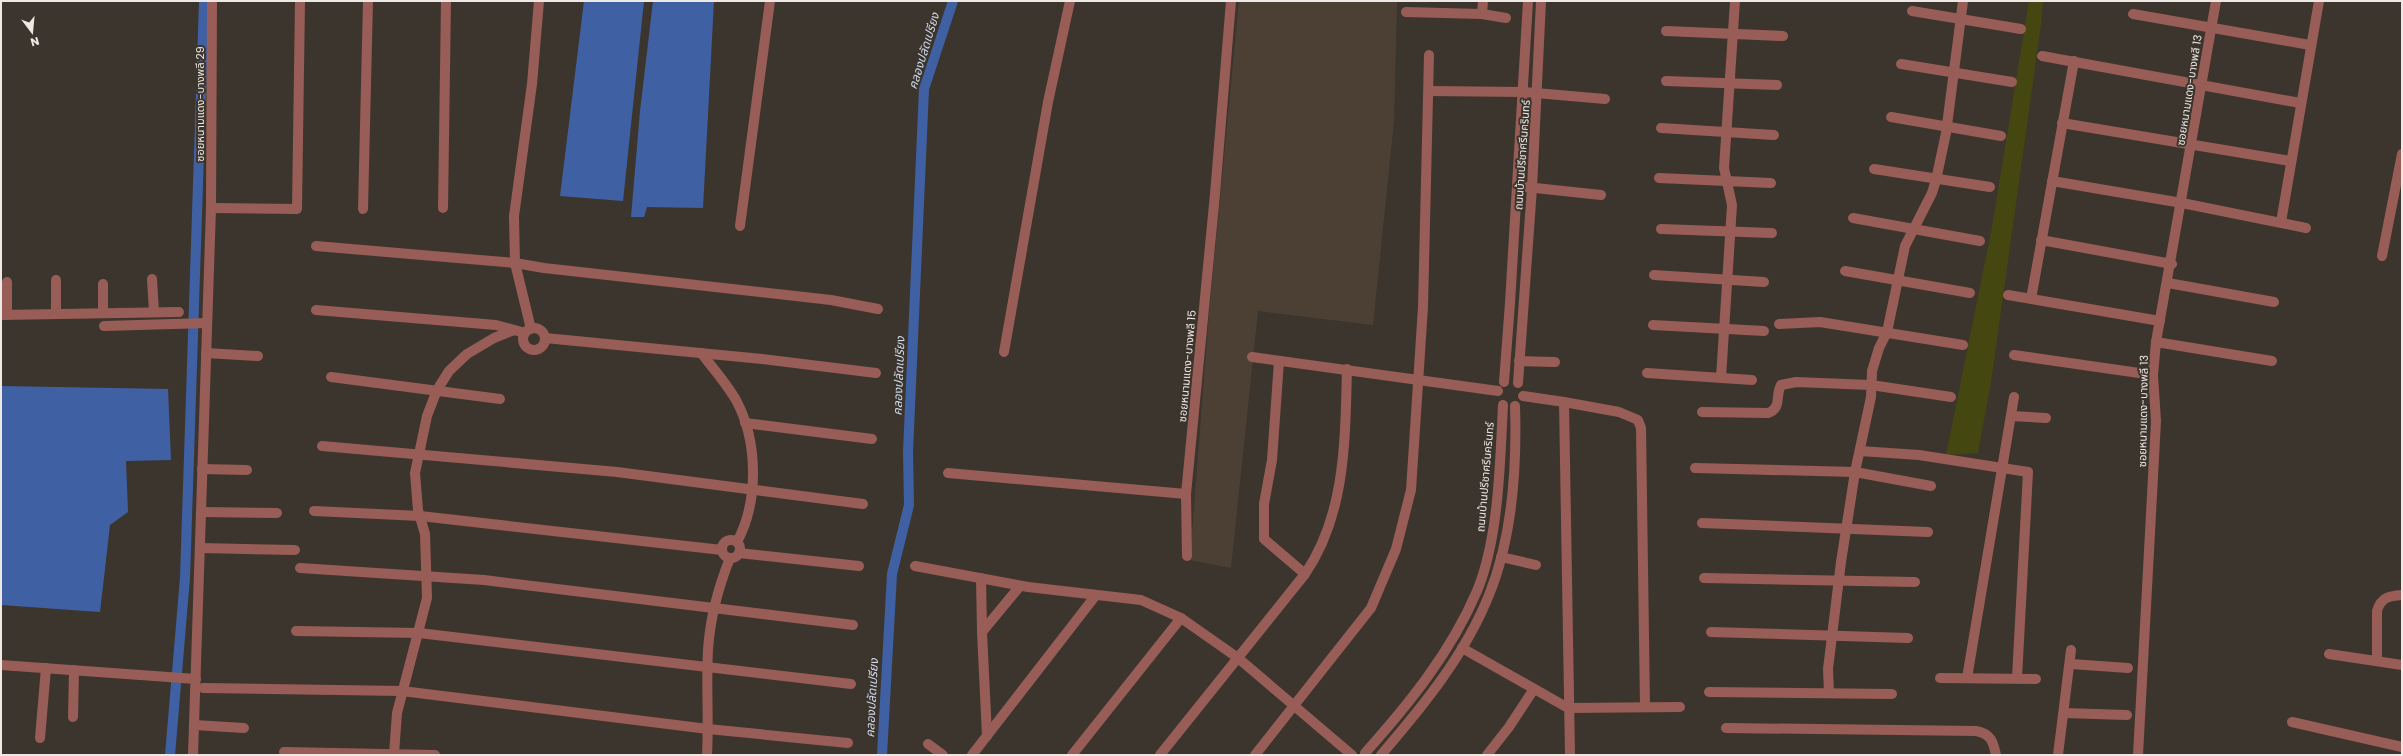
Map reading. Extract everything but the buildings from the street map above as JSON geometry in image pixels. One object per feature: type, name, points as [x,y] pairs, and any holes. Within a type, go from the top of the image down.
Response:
[{"type":"street","name":"ซอยหนามแดง-บางพลี 29","points":[[192,755],[196,679],[211,208],[212,1]]},
{"type":"street","points":[[211,208],[297,209],[300,1]]},
{"type":"street","points":[[363,209],[368,1]]},
{"type":"street","points":[[443,208],[446,1]]},
{"type":"street","points":[[539,1],[532,84],[514,216],[515,263],[528,331],[523,340],[525,345],[531,349],[540,348],[545,338]]},
{"type":"street","points":[[740,226],[770,1]]},
{"type":"street","points":[[1004,352],[1048,102],[1070,1]]},
{"type":"street","name":"ซอยหนามแดง-บางพลี 15","points":[[1187,556],[1186,494],[1216,194],[1231,1]]},
{"type":"street","points":[[1482,14],[1483,1]]},
{"type":"street","name":"ถนนบ้านปรีชาศรีนครินทร์","points":[[1365,754],[1411,702],[1447,648],[1477,590],[1491,538],[1499,479],[1503,405],[1498,397],[1518,187],[1528,1]]},
{"type":"street","name":"ถนนบ้านปรีชาศรีนครินทร์","points":[[1523,396],[1522,388],[1518,383],[1519,361],[1538,93],[1541,1]]},
{"type":"street","points":[[1721,378],[1732,197],[1726,181],[1724,168],[1735,1]]},
{"type":"street","points":[[1829,693],[1828,668],[1839,581],[1855,472],[1860,451],[1874,363],[1887,332],[1905,246],[1932,193],[1936,180],[1947,126],[1964,1]]},
{"type":"street","name":"ซอยหนามแดง-บางพลี 13","points":[[2138,755],[2156,421],[2153,375],[2156,342],[2172,264],[2216,1]]},
{"type":"street","points":[[2281,222],[2290,161],[2319,1]]},
{"type":"street","points":[[1912,11],[2021,29]]},
{"type":"street","points":[[1406,12],[1482,14],[1506,18]]},
{"type":"street","points":[[2133,14],[2310,45]]},
{"type":"street","points":[[1666,32],[1783,36]]},
{"type":"street","points":[[1255,755],[1371,608],[1396,549],[1411,490],[1423,307],[1430,91],[1429,55]]},
{"type":"street","points":[[2042,56],[2300,103]]},
{"type":"street","points":[[2031,299],[2074,61]]},
{"type":"street","points":[[1901,64],[1954,74],[2012,82]]},
{"type":"street","points":[[1666,81],[1777,85]]},
{"type":"street","points":[[1430,91],[1524,92],[1605,99]]},
{"type":"street","points":[[1891,117],[2001,136]]},
{"type":"street","points":[[2062,123],[2290,161]]},
{"type":"street","points":[[1661,128],[1774,135]]},
{"type":"street","points":[[2382,256],[2402,154]]},
{"type":"street","points":[[1874,169],[1936,180],[1990,187]]},
{"type":"street","points":[[1659,178],[1771,183]]},
{"type":"street","points":[[2052,181],[2182,203],[2306,228]]},
{"type":"street","points":[[1518,187],[1601,195]]},
{"type":"street","points":[[1853,218],[1980,241]]},
{"type":"street","points":[[1661,229],[1772,233]]},
{"type":"street","points":[[2041,240],[2172,264]]},
{"type":"street","points":[[316,246],[515,263],[544,268],[831,300],[878,309]]},
{"type":"street","points":[[1845,271],[1898,282],[1970,293]]},
{"type":"street","points":[[1654,275],[1764,282]]},
{"type":"street","points":[[152,279],[154,312]]},
{"type":"street","points":[[56,280],[56,314]]},
{"type":"street","points":[[7,282],[4,315],[179,312]]},
{"type":"street","points":[[2168,283],[2274,302]]},
{"type":"street","points":[[103,284],[103,313]]},
{"type":"street","points":[[2008,295],[2160,321]]},
{"type":"street","points":[[316,310],[496,325],[514,330],[540,330],[545,338]]},
{"type":"street","points":[[1779,324],[1812,321],[1963,345]]},
{"type":"street","points":[[104,326],[207,323]]},
{"type":"street","points":[[1653,325],[1764,331]]},
{"type":"street","points":[[394,754],[397,713],[419,633],[426,598],[425,534],[420,516],[415,473],[418,452],[427,416],[437,390],[449,371],[467,354],[494,338],[514,330]]},
{"type":"street","points":[[545,338],[701,353],[876,373]]},
{"type":"street","points":[[2156,342],[2272,361]]},
{"type":"street","points":[[206,353],[258,356]]},
{"type":"street","points":[[701,353],[736,400],[750,441],[752,488],[745,527],[737,542]]},
{"type":"street","points":[[2014,355],[2153,375]]},
{"type":"street","points":[[1252,357],[1418,380],[1500,387],[1512,381],[1518,383]]},
{"type":"street","points":[[1279,361],[1272,460],[1264,504],[1264,539],[1305,574]]},
{"type":"street","points":[[1519,361],[1555,362]]},
{"type":"street","points":[[1160,755],[1305,574],[1320,552],[1338,500],[1346,427],[1347,369]]},
{"type":"street","points":[[1647,373],[1752,380]]},
{"type":"street","points":[[331,376],[500,399]]},
{"type":"street","points":[[1702,412],[1768,413],[1777,406],[1778,389],[1780,385],[1796,382],[1871,385],[1951,397]]},
{"type":"street","points":[[1381,755],[1423,706],[1462,648],[1490,594],[1501,557],[1512,500],[1515,406],[1523,396],[1619,412],[1638,420],[1641,428],[1645,706]]},
{"type":"street","points":[[1967,678],[2014,397]]},
{"type":"street","points":[[1564,402],[1568,708],[1570,755]]},
{"type":"street","points":[[1503,405],[1515,406]]},
{"type":"street","points":[[2011,416],[2046,418]]},
{"type":"street","points":[[744,423],[872,439]]},
{"type":"street","points":[[322,446],[418,452],[497,462],[617,472],[752,488],[863,504]]},
{"type":"street","points":[[1860,451],[1919,455],[2028,472],[2017,678]]},
{"type":"street","points":[[1695,468],[1855,472],[1931,486]]},
{"type":"street","points":[[202,469],[247,470]]},
{"type":"street","points":[[948,473],[1186,494]]},
{"type":"street","points":[[314,511],[420,516],[722,550]]},
{"type":"street","points":[[201,512],[277,513]]},
{"type":"street","points":[[1702,524],[1928,532]]},
{"type":"street","points":[[707,755],[708,650],[714,608],[719,586],[734,555],[740,547],[737,542],[728,540],[724,544],[722,550]]},
{"type":"street","points":[[200,548],[295,550]]},
{"type":"street","points":[[722,550],[725,555],[860,566]]},
{"type":"street","points":[[1501,557],[1536,565]]},
{"type":"street","points":[[915,566],[1020,586],[1141,600],[1181,618],[1238,658],[1352,755]]},
{"type":"street","points":[[300,568],[426,575],[853,625]]},
{"type":"street","points":[[981,578],[987,736]]},
{"type":"street","points":[[1704,578],[1915,582]]},
{"type":"street","points":[[982,632],[1020,586]]},
{"type":"street","points":[[2377,660],[2377,611],[2380,603],[2390,596],[2402,595]]},
{"type":"street","points":[[972,755],[1096,596]]},
{"type":"street","points":[[1072,755],[1181,618]]},
{"type":"street","points":[[296,630],[419,633],[851,684]]},
{"type":"street","points":[[1711,632],[1833,634],[1908,638]]},
{"type":"street","points":[[1462,648],[1568,708],[1645,706],[1680,707]]},
{"type":"street","points":[[2058,755],[2071,664],[2071,650]]},
{"type":"street","points":[[2329,654],[2377,660],[2402,666]]},
{"type":"street","points":[[2071,664],[2128,668]]},
{"type":"street","points":[[1,665],[196,679]]},
{"type":"street","points":[[40,738],[46,668]]},
{"type":"street","points":[[73,717],[74,670]]},
{"type":"street","points":[[1940,678],[2036,679]]},
{"type":"street","points":[[203,688],[402,691],[708,729],[848,743]]},
{"type":"street","points":[[1487,755],[1509,727],[1534,689]]},
{"type":"street","points":[[1709,692],[1892,694]]},
{"type":"street","points":[[2064,713],[2127,715]]},
{"type":"street","points":[[2292,722],[2402,747]]},
{"type":"street","points":[[194,725],[244,728]]},
{"type":"street","points":[[1726,728],[1976,731],[1986,733],[1992,738],[1996,755]]},
{"type":"street","points":[[928,744],[943,755]]},
{"type":"street","points":[[284,752],[435,755]]},
{"type":"shaded area","points":[[1239,1],[1397,1],[1394,121],[1373,325],[1258,311],[1231,568],[1190,560],[1209,313]]},
{"type":"shaded area","points":[[2029,1],[2043,1],[2041,25],[1991,382],[1978,453],[1946,455],[1992,227]]},
{"type":"water","points":[[584,1],[644,1],[623,201],[560,196]]},
{"type":"water","points":[[653,1],[714,1],[703,208],[647,207],[644,217],[631,217],[640,111]]},
{"type":"water","points":[[1,386],[168,389],[171,460],[126,461],[128,512],[110,525],[100,612],[1,605]]},
{"type":"waterway","points":[[170,755],[185,578],[204,1]]},
{"type":"waterway","name":"คลองปลัดเปรียง","points":[[882,755],[892,574],[909,505],[908,452],[924,89],[953,1]]}]
